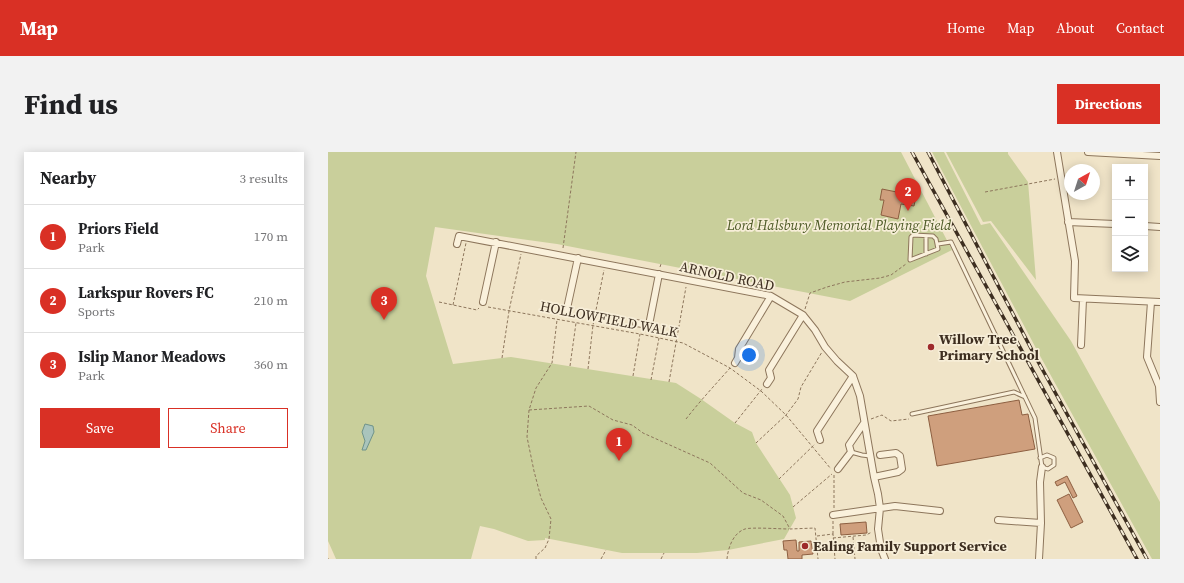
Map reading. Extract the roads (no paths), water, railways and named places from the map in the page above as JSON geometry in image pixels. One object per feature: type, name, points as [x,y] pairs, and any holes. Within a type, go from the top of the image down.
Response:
[{"type":"street","points":[[1057,152],[1075,261],[1074,298],[1160,302]]},
{"type":"street","points":[[1088,152],[1160,156]]},
{"type":"street","points":[[1068,222],[1112,224]]},
{"type":"street","points":[[1148,226],[1160,226]]},
{"type":"street","name":"ARNOLD ROAD","points":[[458,244],[459,236],[467,237],[771,296],[803,315],[815,330],[825,347],[853,376],[860,396],[880,508],[878,529],[881,549],[885,559]]},
{"type":"street","points":[[483,302],[496,242]]},
{"type":"street","points":[[566,313],[578,258]]},
{"type":"street","points":[[636,323],[650,325],[659,274]]},
{"type":"street","points":[[735,363],[738,358],[739,349],[771,296]]},
{"type":"street","points":[[1081,345],[1083,298]]},
{"type":"street","points":[[1150,302],[1147,357],[1159,386],[1160,402]]},
{"type":"street","points":[[767,384],[771,378],[769,370],[803,315]]},
{"type":"street","points":[[820,440],[818,431],[853,376]]},
{"type":"street","points":[[836,471],[850,452],[849,445],[864,423]]},
{"type":"street","points":[[874,477],[898,472],[902,469],[900,456],[896,453],[880,455]]},
{"type":"street","points":[[1039,559],[1041,523],[1040,482],[1042,467]]},
{"type":"street","points":[[834,515],[894,506],[940,511]]},
{"type":"street","points":[[998,520],[1041,523]]},
{"type":"lane","points":[[913,235],[935,237],[938,244],[938,249],[910,260],[911,238],[913,235]]},
{"type":"lane","points":[[926,236],[926,254]]},
{"type":"lane","points":[[938,244],[951,242],[1035,418],[1040,458],[1042,467],[1048,469],[1054,465],[1054,458],[1047,455],[1040,458]]},
{"type":"lane","points":[[912,414],[1014,392],[1026,397]]},
{"type":"lane","points":[[850,452],[862,456],[870,456]]},
{"type":"water","points":[[365,424],[373,426],[374,432],[366,450],[362,450],[365,441],[362,432]]},
{"type":"railway","points":[[912,152],[1137,559]]},
{"type":"railway","points":[[928,152],[1035,356],[1147,559]]},
{"type":"place","name":"Larkspur Rovers FC","points":[[908,211]]},
{"type":"place","name":"Islip Manor Meadows","points":[[384,320]]},
{"type":"place","name":"Willow Tree Primary School","points":[[931,347]]},
{"type":"place","name":"Priors Field","points":[[619,461]]},
{"type":"place","name":"Ealing Family Support Service","points":[[805,546]]},
{"type":"park label","name":"Lord Halsbury Memorial Playing Field","points":[[839,225]]}]
